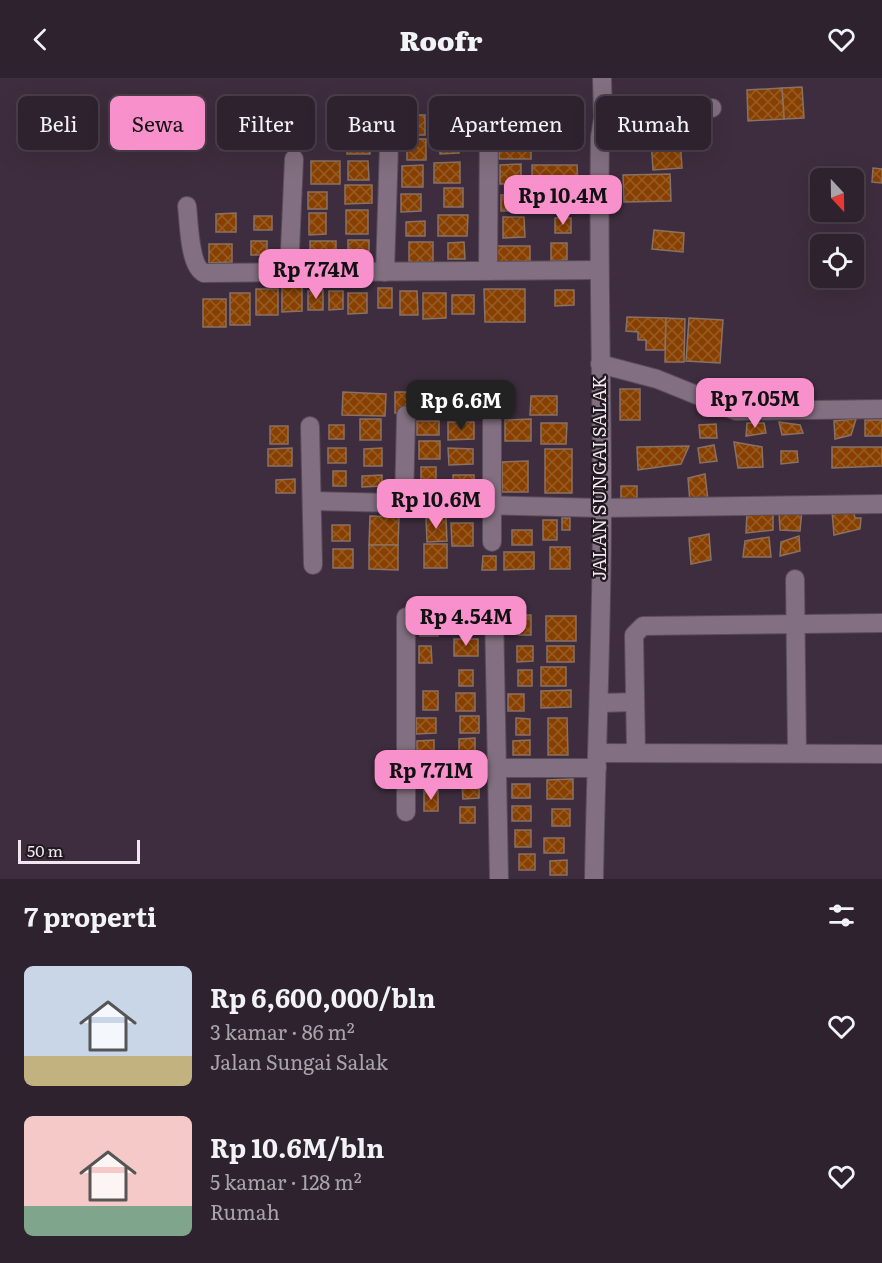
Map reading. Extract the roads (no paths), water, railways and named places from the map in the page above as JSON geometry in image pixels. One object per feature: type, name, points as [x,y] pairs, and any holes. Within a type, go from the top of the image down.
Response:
[{"type":"street","name":"JALAN SUNGAI SALAK","points":[[603,78],[603,96]]},
{"type":"street","points":[[385,272],[389,150]]},
{"type":"street","points":[[488,271],[489,150]]},
{"type":"street","name":"JALAN SUNGAI SALAK","points":[[594,879],[602,508],[598,270],[600,150]]},
{"type":"street","points":[[289,273],[294,159]]},
{"type":"street","points":[[187,206],[194,261],[199,271],[210,273],[598,270]]},
{"type":"street","points":[[600,363],[657,380],[736,411],[882,409]]},
{"type":"street","points":[[404,504],[405,415]]},
{"type":"street","points":[[492,421],[492,542]]},
{"type":"street","points":[[310,426],[314,565]]},
{"type":"street","points":[[312,501],[602,508],[882,504]]},
{"type":"street","points":[[795,579],[797,753]]},
{"type":"street","points":[[494,611],[499,879]]},
{"type":"street","points":[[405,812],[406,617]]},
{"type":"street","points":[[636,753],[634,635],[643,626],[882,623]]},
{"type":"street","points":[[599,703],[635,702]]},
{"type":"street","points":[[406,768],[497,768],[598,760],[636,753],[882,754]]}]
